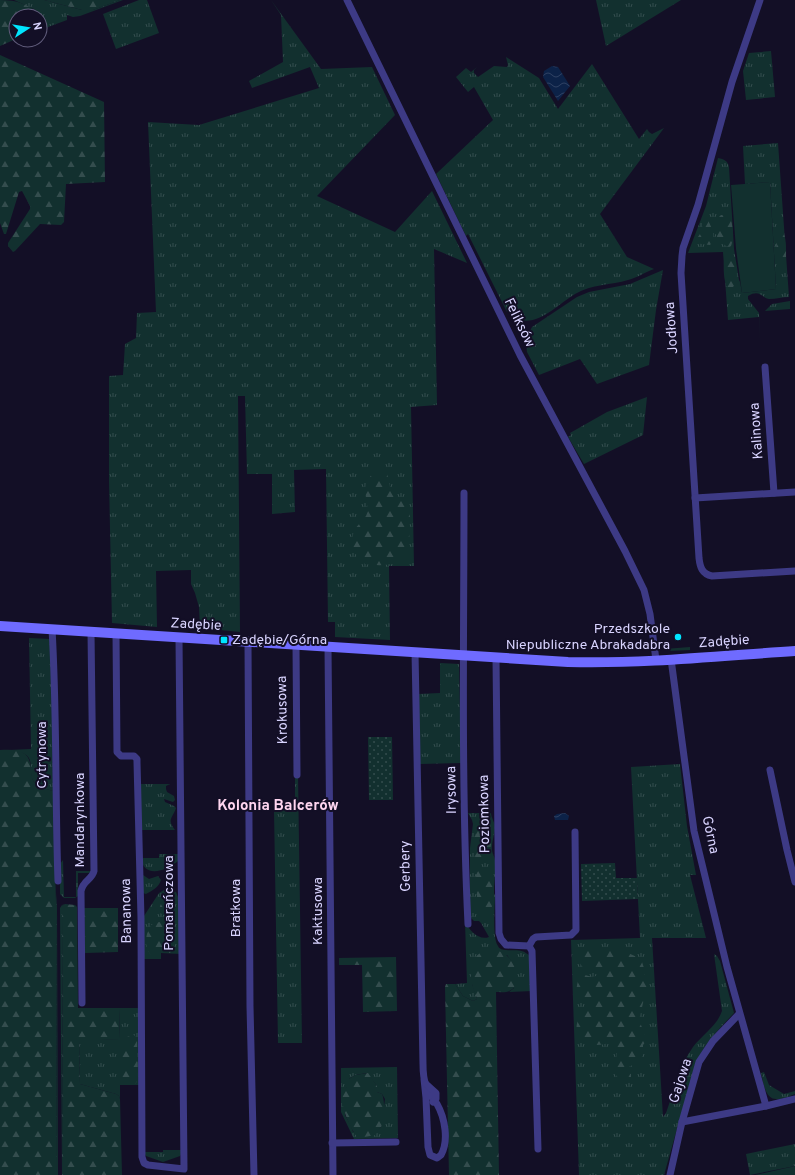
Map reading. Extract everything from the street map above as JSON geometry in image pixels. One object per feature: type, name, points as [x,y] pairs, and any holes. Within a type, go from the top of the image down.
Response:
[{"type":"street","name":"Feliksów","points":[[347,0],[520,355],[625,551],[644,590],[650,614],[656,660]]},
{"type":"street","name":"Jodłowa","points":[[760,0],[728,97],[698,205],[683,248],[681,273],[699,558],[701,569],[703,572],[712,576],[795,571]]},
{"type":"street","name":"Kalinowa","points":[[765,367],[774,493]]},
{"type":"street","points":[[463,656],[464,492]]},
{"type":"street","points":[[696,498],[795,492]]},
{"type":"street","name":"Zadębie","points":[[0,626],[463,656],[600,663],[795,651]]},
{"type":"street","name":"Cytrynowa","points":[[52,629],[58,880]]},
{"type":"street","name":"Mandarynkowa","points":[[82,1003],[81,891],[83,883],[92,876],[94,870],[91,632]]},
{"type":"street","name":"Bananowa","points":[[116,634],[117,752],[121,756],[134,756],[137,759],[141,918],[142,1157],[144,1163],[148,1166],[184,1168]]},
{"type":"street","name":"Pomarańczowa","points":[[179,638],[184,1168]]},
{"type":"street","name":"Bratkowa","points":[[248,642],[250,1006],[254,1175]]},
{"type":"street","name":"Krokusowa","points":[[296,645],[297,775]]},
{"type":"street","name":"Kaktusowa","points":[[328,647],[333,1175]]},
{"type":"street","name":"Gerbery","points":[[415,652],[424,1081],[428,1147],[430,1155],[436,1158],[442,1154],[444,1148],[442,1117],[435,1100],[424,1081]]},
{"type":"street","name":"Irysowa","points":[[463,656],[468,924]]},
{"type":"street","name":"Poziomkowa","points":[[496,658],[499,933],[501,939],[506,945],[529,946]]},
{"type":"street","name":"Górna","points":[[671,659],[694,831],[739,1014],[766,1106]]},
{"type":"street","points":[[770,770],[795,882]]},
{"type":"street","points":[[538,1149],[533,966],[532,951],[529,946],[536,936],[571,934],[576,930],[575,832]]},
{"type":"street","name":"Gajowa","points":[[670,1175],[682,1122],[699,1062],[713,1041],[739,1014]]},
{"type":"street","points":[[426,1098],[428,1102],[435,1100]]},
{"type":"street","name":"Gajowa","points":[[682,1122],[795,1099]]},
{"type":"street","points":[[332,1143],[396,1142]]},
{"type":"green space","points":[[0,0],[22,3],[32,8],[8,8],[8,42],[0,46]]},
{"type":"green space","points":[[14,0],[44,0],[82,10],[93,10],[123,0],[80,16],[73,17],[67,15],[67,20],[48,27],[48,8],[32,8]]},
{"type":"green space","points":[[44,0],[120,0],[93,10],[82,10]]},
{"type":"green space","points":[[139,0],[147,0],[159,33],[116,49],[103,14]]},
{"type":"green space","points":[[271,0],[321,69],[372,67],[395,115],[317,196],[395,232],[432,191],[467,263],[434,249],[437,405],[411,407],[414,566],[389,566],[390,640],[335,637],[335,622],[328,622],[326,469],[294,470],[295,512],[272,514],[272,474],[247,474],[245,396],[238,396],[240,632],[200,628],[199,607],[191,584],[191,570],[156,571],[157,627],[112,623],[109,481],[109,376],[123,375],[125,344],[136,338],[137,313],[156,312],[148,122],[199,125],[319,88],[310,67],[252,88],[249,81],[283,62],[281,15]]},
{"type":"green space","points":[[596,0],[681,0],[606,46]]},
{"type":"green space","points":[[771,51],[775,97],[746,100],[743,71],[749,53]]},
{"type":"green space","points":[[0,55],[104,102],[105,182],[66,184],[64,222],[61,225],[40,224],[13,252],[8,246],[8,243],[30,209],[30,206],[22,191],[19,192],[6,234],[4,234],[0,223]]},
{"type":"green space","points":[[506,57],[539,78],[558,109],[592,64],[639,139],[647,129],[652,134],[664,128],[600,214],[627,257],[654,269],[622,282],[588,288],[575,294],[542,316],[528,321],[521,320],[522,311],[520,309],[507,312],[468,234],[466,236],[436,174],[493,120],[474,87],[468,92],[456,77],[466,68],[471,72],[477,67],[474,70],[474,73],[478,77],[494,66],[507,67]]},
{"type":"green space","points":[[778,143],[789,297],[769,299],[755,293],[748,296],[748,299],[759,313],[760,340],[759,317],[728,320],[723,252],[688,253],[706,206],[718,158],[722,159],[727,162],[729,167],[734,249],[742,293],[776,289],[770,182],[745,184],[743,146]]},
{"type":"green space","points":[[770,182],[776,289],[742,293],[736,249],[731,185]]},
{"type":"green space","points":[[721,215],[730,217],[731,220],[733,239],[731,246],[729,247],[722,243],[717,237],[714,226],[714,222]]},
{"type":"green space","points":[[703,217],[707,218],[713,231],[713,241],[710,245],[694,243],[702,231]]},
{"type":"green space","points":[[782,231],[784,233],[785,240],[786,259],[782,263],[780,261],[776,241],[777,237]]},
{"type":"green space","points":[[726,250],[732,250],[737,278],[736,283],[729,289],[725,282],[724,264]]},
{"type":"green space","points":[[663,270],[649,365],[597,384],[580,359],[539,375],[527,352],[529,333],[532,327],[577,297],[589,292],[630,284]]},
{"type":"green space","points":[[790,301],[790,309],[765,311],[772,304]]},
{"type":"green space","points":[[647,397],[643,435],[584,464],[568,437],[571,435],[570,433],[607,412]]},
{"type":"green space","points":[[380,469],[387,473],[390,487],[394,494],[408,505],[410,512],[409,545],[404,559],[385,565],[365,564],[354,552],[352,540],[354,530],[366,516],[368,511],[365,491],[366,483],[374,471]]},
{"type":"green space","points":[[29,638],[50,639],[52,671],[53,791],[41,787],[35,783],[31,773],[31,763],[26,755],[9,750],[31,749]]},
{"type":"green space","points":[[690,647],[690,650],[668,651],[665,649]]},
{"type":"green space","points":[[440,663],[459,664],[461,763],[420,764],[418,694],[440,693]]},
{"type":"green space","points":[[368,737],[392,737],[393,800],[369,800]]},
{"type":"green space","points":[[0,750],[18,751],[26,755],[29,759],[34,782],[41,787],[53,791],[56,903],[57,1175],[0,1175]]},
{"type":"green space","points":[[680,764],[687,826],[696,875],[690,875],[706,938],[652,938],[663,1117],[666,1113],[680,1070],[688,1054],[717,1021],[722,1011],[714,954],[720,961],[734,1013],[707,1044],[695,1065],[664,1175],[579,1175],[571,940],[640,938],[631,767]]},
{"type":"green space","points":[[295,776],[298,776],[302,1043],[278,1043],[274,810],[295,808]]},
{"type":"green space","points":[[140,784],[170,784],[166,786],[166,789],[167,792],[174,796],[175,800],[173,802],[164,799],[165,802],[176,808],[171,821],[175,830],[140,830]]},
{"type":"green space","points":[[468,813],[491,813],[495,828],[492,848],[495,859],[494,922],[496,942],[501,949],[519,950],[530,956],[532,991],[509,992],[514,988],[515,974],[513,964],[507,955],[472,984],[477,999],[473,1001],[463,996],[455,984],[467,983],[465,922],[478,936],[485,938],[489,937],[481,923],[479,921],[474,921],[470,917],[470,848],[473,824]]},
{"type":"green space","points":[[484,823],[490,825],[493,833],[489,856],[482,861],[476,859],[474,841],[479,824]]},
{"type":"green space","points":[[159,854],[178,854],[178,861],[162,870],[151,871],[146,869],[141,858],[159,858]]},
{"type":"green space","points":[[63,860],[64,897],[76,897],[76,871],[92,871],[89,873],[78,873],[78,896],[75,898],[64,898],[60,894],[60,864]]},
{"type":"green space","points":[[615,863],[616,878],[637,878],[638,899],[582,901],[581,864]]},
{"type":"green space","points":[[484,867],[490,871],[494,894],[492,906],[486,914],[480,909],[477,898],[476,875],[479,869]]},
{"type":"green space","points":[[143,875],[149,879],[158,876],[161,880],[157,887],[146,894],[143,893]]},
{"type":"green space","points":[[170,889],[176,892],[178,897],[181,954],[161,953],[161,959],[142,959],[144,916],[159,893]]},
{"type":"green space","points":[[56,893],[57,907],[58,1175],[57,1175]]},
{"type":"green space","points":[[169,896],[175,899],[174,904],[170,911],[164,915],[160,913],[160,905]]},
{"type":"green space","points":[[65,904],[62,906],[62,1175],[60,908],[62,905]]},
{"type":"green space","points":[[65,904],[75,905],[77,907],[78,1008],[119,1008],[120,1039],[79,1041],[80,1084],[116,1094],[120,1099],[122,1175],[63,1175],[62,906]]},
{"type":"green space","points":[[84,908],[118,908],[118,952],[85,953]]},
{"type":"green space","points":[[159,922],[165,923],[172,928],[175,939],[174,946],[170,953],[161,953],[161,959],[150,954],[146,942],[147,934],[151,925]]},
{"type":"green space","points":[[581,948],[619,949],[637,957],[642,962],[647,986],[639,1020],[647,1040],[643,1045],[640,1061],[627,1069],[628,1073],[631,1074],[630,1080],[622,1081],[616,1075],[616,1046],[612,1043],[596,1045],[590,1044],[578,1034],[578,1020],[586,1010],[587,1006],[586,1002],[578,997],[576,989],[578,980],[585,975],[592,977],[596,976],[597,974],[588,971],[580,963],[575,953],[576,950]]},
{"type":"green space","points":[[492,949],[501,952],[509,958],[515,967],[517,977],[515,987],[511,990],[506,992],[496,992],[499,1175],[449,1175],[445,987],[446,984],[455,984],[463,996],[473,1001],[477,999],[471,980],[472,966],[479,954]]},
{"type":"green space","points":[[396,957],[397,1011],[363,1012],[362,965],[339,965],[339,958]]},
{"type":"green space","points":[[119,1008],[138,1008],[139,1085],[120,1085],[120,1099],[116,1094],[80,1084],[79,1040],[120,1039]]},
{"type":"green space","points":[[134,1035],[137,1038],[138,1077],[136,1083],[132,1085],[120,1085],[120,1039]]},
{"type":"green space","points":[[397,1067],[398,1138],[354,1139],[341,1112],[341,1068]],"holes":[[[367,1073],[377,1086],[377,1092],[382,1094],[385,1099],[381,1127],[377,1131],[353,1132],[345,1115],[346,1088],[349,1085],[349,1079],[355,1075]]]},
{"type":"green space","points":[[764,1072],[769,1085],[784,1094],[795,1091],[795,1094],[781,1099],[772,1098],[769,1096],[761,1073]]},
{"type":"green space","points":[[368,1073],[377,1086],[377,1092],[382,1094],[383,1097],[383,1120],[376,1135],[358,1138],[346,1117],[342,1098],[349,1079],[355,1075]]},
{"type":"green space","points":[[795,1144],[795,1166],[750,1175],[746,1154]]},
{"type":"green space","points":[[163,1150],[183,1150],[180,1156],[163,1162],[146,1156],[144,1152],[163,1152]]},
{"type":"green space","points":[[795,1166],[795,1175],[755,1175]]},
{"type":"water","points":[[552,66],[558,67],[570,86],[558,101],[543,77],[544,71]]},
{"type":"water","points":[[565,813],[569,816],[568,820],[555,820],[554,816]]},
{"type":"place","name":"Przedszkole Niepubliczne Abrakadabra","points":[[678,637]]},
{"type":"place","name":"Zadębie/Górna","points":[[224,640]]},
{"type":"district","name":"Kolonia Balcerów","points":[[278,806]]}]
